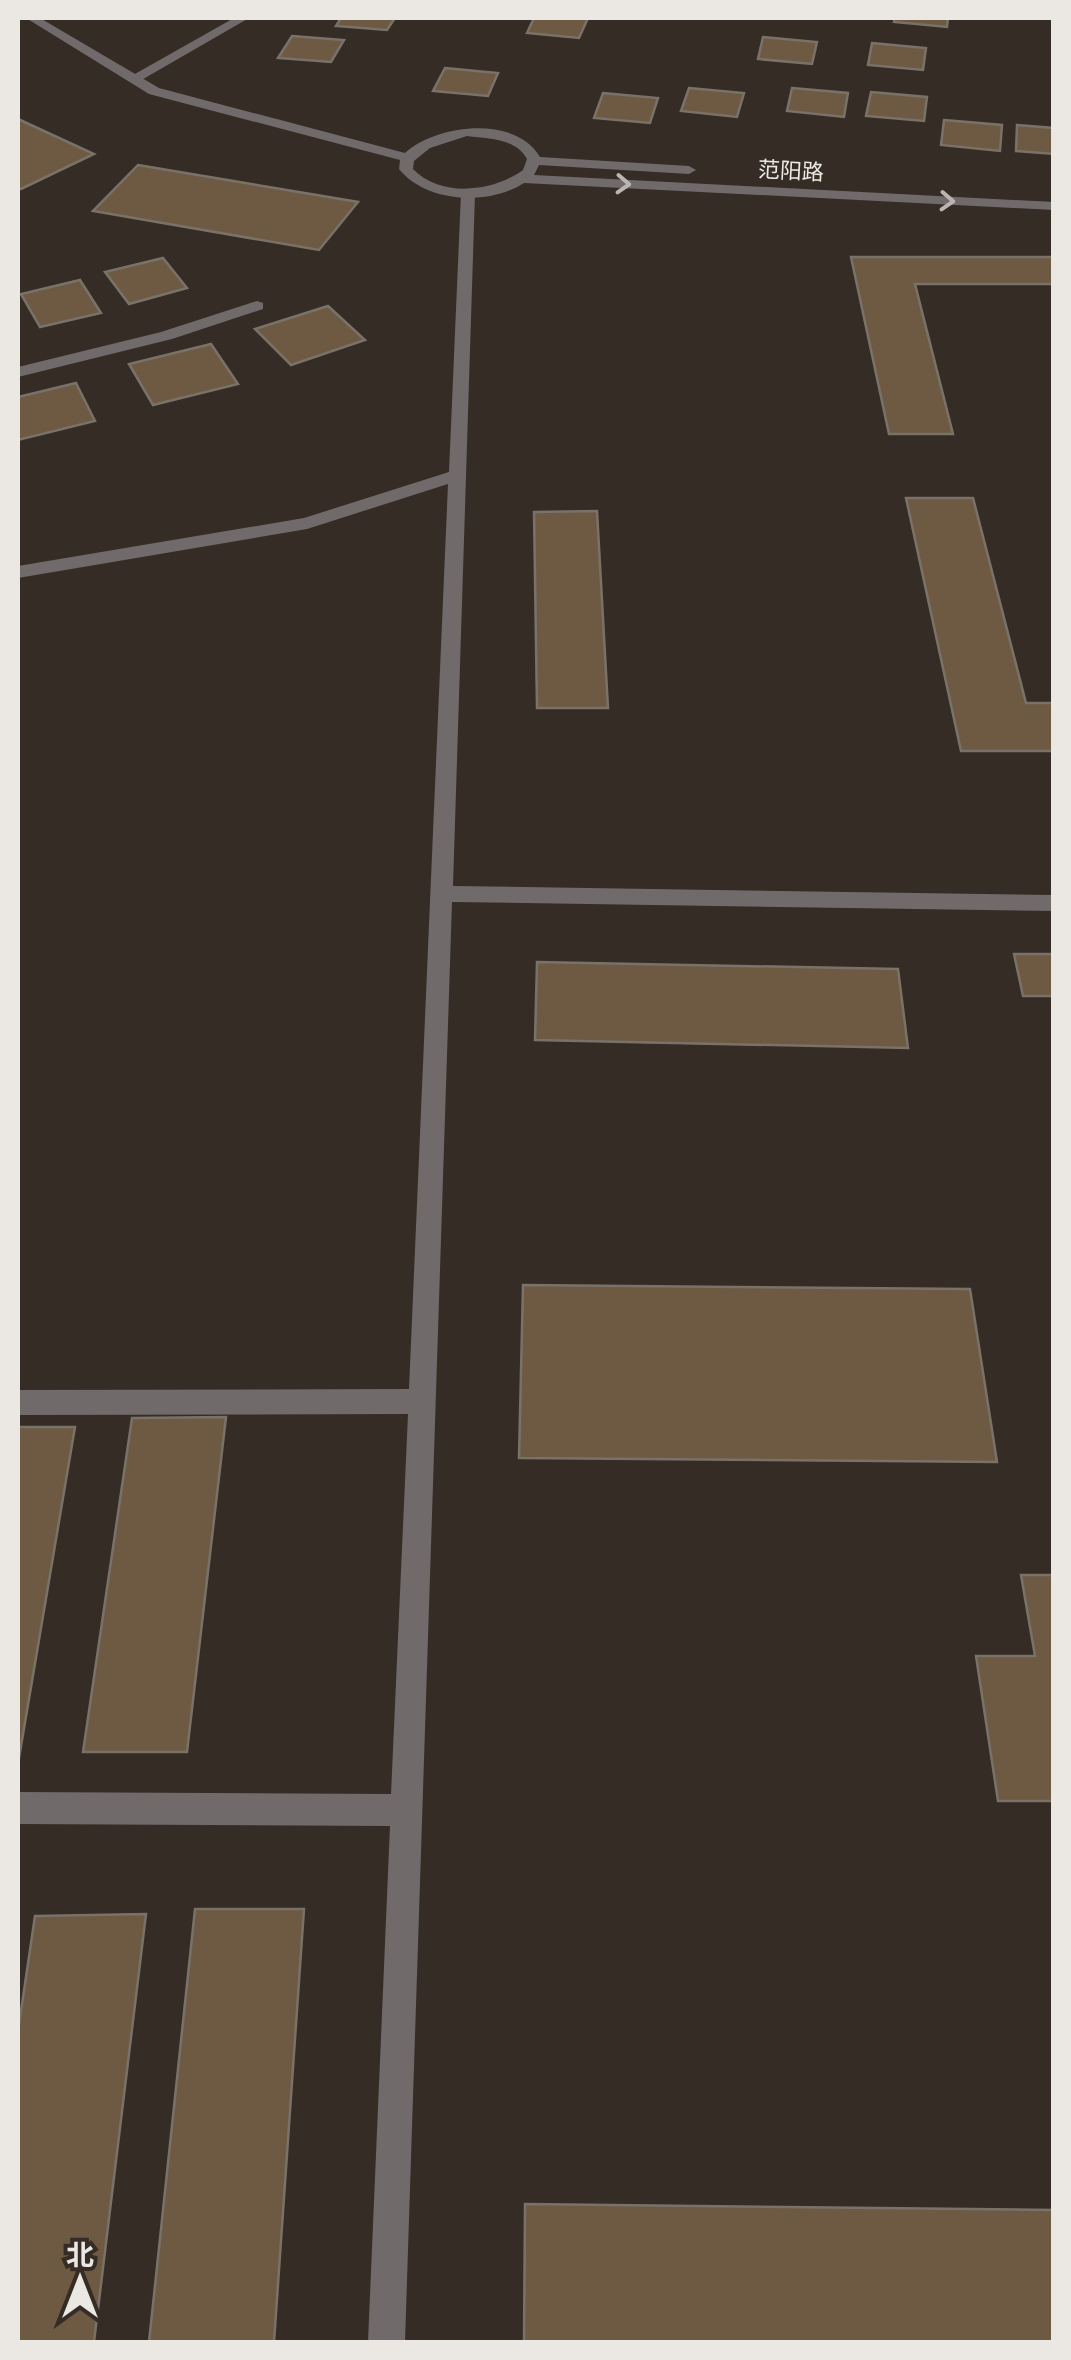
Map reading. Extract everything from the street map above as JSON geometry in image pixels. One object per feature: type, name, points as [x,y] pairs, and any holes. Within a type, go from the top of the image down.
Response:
[{"type":"street","points":[[32,18],[154,91],[408,158]]},
{"type":"street","points":[[133,78],[243,18]]},
{"type":"street","points":[[386,2342],[468,193],[448,191],[416,178],[408,168],[408,158],[428,140],[467,132],[508,136],[523,143],[536,162],[526,179]]},
{"type":"street","name":"范阳路","points":[[536,162],[1054,192]]},
{"type":"street","name":"范阳路","points":[[468,193],[508,187],[526,179],[1054,206]]},
{"type":"street","points":[[18,372],[166,336],[257,306]]},
{"type":"street","points":[[18,572],[307,523],[457,474]]},
{"type":"street","points":[[441,894],[1054,903]]},
{"type":"street","points":[[18,1402],[422,1400]]},
{"type":"street","points":[[18,1808],[406,1810]]},
{"type":"building","points":[[341,18],[395,18],[387,30],[336,26]]},
{"type":"building","points":[[534,18],[588,18],[579,38],[527,33]]},
{"type":"building","points":[[895,18],[948,18],[947,27],[894,22]]},
{"type":"building","points":[[292,36],[344,40],[331,62],[278,58]]},
{"type":"building","points":[[763,37],[817,42],[812,64],[758,59]]},
{"type":"building","points":[[872,43],[926,48],[923,70],[868,65]]},
{"type":"building","points":[[445,68],[498,73],[488,96],[433,91]]},
{"type":"building","points":[[689,88],[744,93],[737,117],[681,111]]},
{"type":"building","points":[[792,88],[848,93],[844,117],[787,111]]},
{"type":"building","points":[[871,92],[927,97],[924,121],[866,116]]},
{"type":"building","points":[[603,93],[658,98],[650,123],[594,118]]},
{"type":"building","points":[[18,119],[94,154],[21,189]]},
{"type":"building","points":[[944,120],[1002,125],[1000,151],[941,145]]},
{"type":"building","points":[[1017,125],[1054,128],[1054,154],[1016,151]]},
{"type":"building","points":[[138,165],[358,202],[319,250],[93,211]]},
{"type":"building","points":[[851,257],[1054,257],[1054,284],[915,284],[953,434],[889,434]]},
{"type":"building","points":[[163,258],[187,288],[129,304],[105,272]]},
{"type":"building","points":[[80,280],[101,313],[40,327],[21,294]]},
{"type":"building","points":[[328,306],[365,340],[291,365],[255,329]]},
{"type":"building","points":[[211,344],[238,384],[153,405],[129,364]]},
{"type":"building","points":[[76,383],[95,421],[18,440],[18,397]]},
{"type":"building","points":[[906,498],[973,498],[1026,703],[1054,703],[1054,751],[961,751]]},
{"type":"building","points":[[597,511],[608,708],[537,708],[534,512]]},
{"type":"building","points":[[1014,954],[1054,954],[1054,996],[1023,996]]},
{"type":"building","points":[[537,962],[898,969],[908,1048],[535,1040]]},
{"type":"building","points":[[523,1285],[970,1289],[997,1462],[519,1458]]},
{"type":"building","points":[[226,1417],[187,1752],[83,1752],[132,1418]]},
{"type":"building","points":[[18,1427],[75,1427],[18,1764]]},
{"type":"building","points":[[1021,1575],[1054,1575],[1054,1801],[998,1801],[976,1656],[1035,1656]]},
{"type":"building","points":[[195,1909],[304,1909],[274,2342],[149,2342]]},
{"type":"building","points":[[146,1914],[94,2342],[18,2342],[18,2031],[35,1916]]},
{"type":"building","points":[[525,2204],[1054,2210],[1054,2342],[524,2342]]}]
